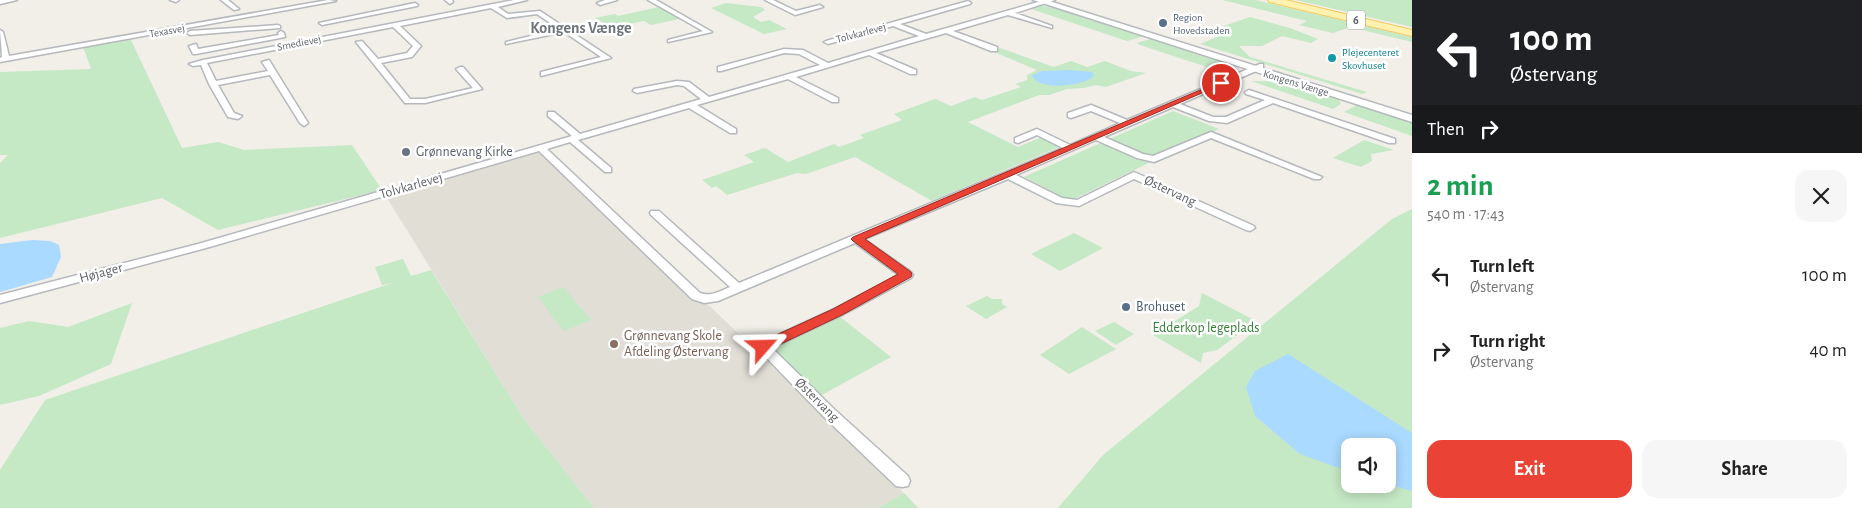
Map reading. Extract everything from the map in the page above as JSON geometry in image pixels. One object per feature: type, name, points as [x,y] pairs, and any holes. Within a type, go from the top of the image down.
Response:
[{"type":"main road","name":"6","points":[[1273,0],[1412,33]]},
{"type":"street","points":[[0,2],[13,0]]},
{"type":"street","points":[[224,0],[236,9]]},
{"type":"street","points":[[408,0],[423,11]]},
{"type":"street","name":"Smedievej","points":[[322,23],[423,11],[492,6],[524,0]]},
{"type":"street","points":[[600,3],[614,0]]},
{"type":"street","points":[[651,0],[709,32],[670,41]]},
{"type":"street","points":[[768,0],[795,12],[820,7]]},
{"type":"street","name":"Texasvej","points":[[3,59],[332,1]]},
{"type":"street","name":"Tolvkarlevej","points":[[202,246],[1046,1]]},
{"type":"street","name":"Kongens Vænge","points":[[1046,1],[1412,119]]},
{"type":"street","name":"Tolvkarlevej","points":[[828,42],[968,3]]},
{"type":"street","points":[[492,6],[507,16],[538,12],[607,58],[544,74]]},
{"type":"street","name":"Smedievej","points":[[193,64],[396,25],[423,11]]},
{"type":"street","points":[[1009,13],[1050,27]]},
{"type":"street","name":"Tolvkarlevej","points":[[894,24],[926,37]]},
{"type":"street","points":[[376,62],[409,55],[417,46],[396,25]]},
{"type":"street","points":[[235,44],[231,36],[239,30]]},
{"type":"street","points":[[179,37],[195,33],[239,30],[279,30],[282,36],[196,52],[193,46]]},
{"type":"street","points":[[508,43],[564,30]]},
{"type":"street","points":[[947,31],[994,49]]},
{"type":"street","points":[[0,32],[3,59]]},
{"type":"street","points":[[360,42],[408,101],[415,102],[478,89],[460,69]]},
{"type":"street","points":[[229,57],[235,44]]},
{"type":"street","points":[[721,69],[784,51],[800,52],[827,65]]},
{"type":"street","name":"Tolvkarlevej","points":[[870,53],[913,72]]},
{"type":"street","points":[[203,62],[231,115],[238,116]]},
{"type":"street","name":"Smedievej","points":[[266,62],[304,123]]},
{"type":"street","points":[[542,148],[696,296],[704,299],[714,298],[1129,124],[1257,68]]},
{"type":"street","name":"Kongens Vænge","points":[[1257,68],[1412,114]]},
{"type":"street","name":"Smedievej","points":[[213,84],[273,72]]},
{"type":"street","points":[[789,76],[835,100]]},
{"type":"street","points":[[637,90],[677,83],[686,84],[708,100]]},
{"type":"street","points":[[1249,92],[1392,141]]},
{"type":"street","points":[[1173,104],[1212,118],[1227,120],[1272,100]]},
{"type":"street","points":[[691,104],[734,131]]},
{"type":"street","points":[[1071,116],[1091,108],[1129,124]]},
{"type":"street","points":[[551,114],[608,170]]},
{"type":"street","points":[[1018,140],[1037,132],[1070,148]]},
{"type":"street","name":"Østervang","points":[[1097,137],[1140,156],[1154,159],[1211,135],[1317,177]]},
{"type":"street","name":"Østervang","points":[[1008,175],[1060,201],[1068,203],[1078,203],[1134,175],[1250,228]]},
{"type":"street","points":[[655,213],[739,289]]},
{"type":"street","name":"Østervang","points":[[856,239],[906,275],[838,312],[763,347],[829,413],[902,481]]},
{"type":"street","name":"Højager","points":[[0,299],[202,246]]},
{"type":"shaded area","name":"Grønnevang Skole Afdeling Østervang","points":[[537,146],[668,266],[904,493],[878,508],[594,508],[524,419],[382,190]]},
{"type":"green space","points":[[1223,0],[1255,0],[1412,37],[1412,42],[1350,27],[1333,33],[1299,25],[1307,21]]},
{"type":"green space","points":[[1296,0],[1412,0],[1412,27]]},
{"type":"green space","points":[[726,3],[761,7],[765,10],[753,17],[761,22],[769,20],[787,29],[764,34],[711,8]]},
{"type":"green space","points":[[1042,6],[1058,8],[1145,36],[1127,41],[1031,9]]},
{"type":"green space","points":[[659,7],[679,19],[651,25],[644,21],[611,28],[595,18],[615,14],[618,16]]},
{"type":"green space","points":[[1250,17],[1290,28],[1318,39],[1311,43],[1282,36],[1262,46],[1239,46],[1250,57],[1367,92],[1362,94],[1200,44],[1217,37],[1221,27]]},
{"type":"green space","points":[[130,38],[182,148],[218,142],[244,150],[352,145],[382,190],[218,230],[162,198],[0,238],[0,163],[8,155],[0,155],[0,72],[91,69],[83,47]]},
{"type":"green space","points":[[1150,39],[1225,62],[1231,67],[1227,72],[1219,71],[1137,43]]},
{"type":"green space","points":[[1000,48],[1054,67],[1071,61],[1087,67],[1105,61],[1131,71],[1146,73],[1106,87],[1096,85],[1067,89],[1049,95],[1039,95],[968,122],[1018,147],[1042,137],[1061,146],[932,201],[855,157],[806,174],[797,173],[727,195],[716,186],[712,188],[702,180],[754,162],[744,155],[765,148],[788,162],[834,144],[839,147],[864,138],[860,135],[902,120],[894,114],[935,99],[951,106],[975,97],[982,100],[1021,87],[1015,84],[1027,80],[1027,75],[1037,70],[992,51]]},
{"type":"green space","points":[[1251,81],[1287,82],[1338,99],[1341,104],[1333,109]]},
{"type":"green space","points":[[1357,105],[1412,123],[1412,136],[1344,112]]},
{"type":"green space","points":[[1173,111],[1219,129],[1070,201],[1024,177]]},
{"type":"green space","points":[[1364,140],[1394,150],[1371,154],[1372,161],[1361,167],[1333,158]]},
{"type":"green space","points":[[1412,209],[1412,508],[1058,508],[1103,455],[1392,219]]},
{"type":"green space","points":[[1074,233],[1103,248],[1060,271],[1031,254]]},
{"type":"green space","points":[[403,259],[411,276],[431,270],[524,419],[594,508],[0,508],[0,470],[45,400],[392,283],[382,285],[375,267]]},
{"type":"green space","points":[[563,287],[591,320],[564,331],[538,297]]},
{"type":"green space","name":"Edderkop legeplads","points":[[1202,293],[1256,321],[1217,350],[1203,353],[1201,363],[1153,335],[1199,306]]},
{"type":"green space","points":[[987,296],[992,299],[1002,299],[1002,304],[1007,307],[986,319],[966,306]]},
{"type":"green space","points":[[132,303],[111,364],[39,396],[0,405],[0,328],[29,321],[68,327]]},
{"type":"green space","points":[[839,316],[891,357],[820,396],[770,350]]},
{"type":"green space","points":[[1114,322],[1134,334],[1116,345],[1095,331]]},
{"type":"green space","points":[[1082,327],[1116,349],[1069,374],[1040,355]]},
{"type":"green space","points":[[904,493],[918,508],[878,508]]},
{"type":"water","points":[[1070,70],[1092,72],[1094,76],[1089,80],[1062,86],[1043,84],[1032,75],[1042,71]]},
{"type":"water","points":[[32,240],[50,241],[59,245],[61,257],[52,277],[0,292],[0,244]]},
{"type":"water","points":[[1288,354],[1412,433],[1412,491],[1396,487],[1396,438],[1341,438],[1341,469],[1300,454],[1255,416],[1246,387],[1255,371]]},
{"type":"place","name":"Region Hovedstaden","points":[[1163,23]]},
{"type":"place","name":"Plejecenteret Skovhuset","points":[[1332,58]]},
{"type":"place","name":"Grønnevang Kirke","points":[[406,152]]},
{"type":"place","name":"Brohuset","points":[[1126,307]]},
{"type":"place","name":"Grønnevang Skole Afdeling Østervang","points":[[614,344]]},
{"type":"district","name":"Kongens Vænge","points":[[581,28]]},
{"type":"route","points":[[763,347],[838,312],[906,275],[856,239],[1129,124],[1221,83]]}]
